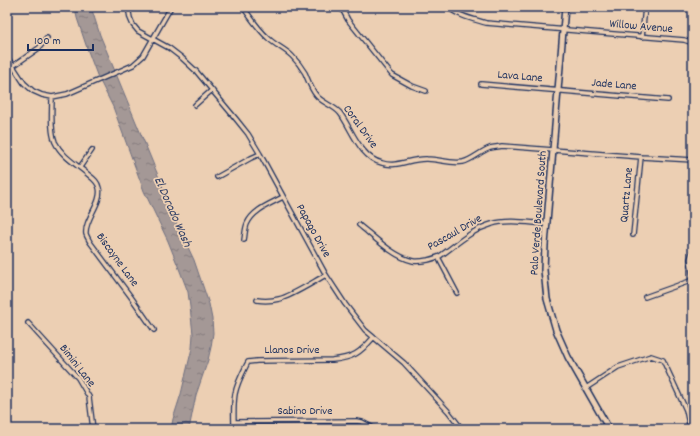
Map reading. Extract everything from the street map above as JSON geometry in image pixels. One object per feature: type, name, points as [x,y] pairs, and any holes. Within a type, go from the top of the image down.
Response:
[{"type":"main road","name":"Palo Verde Boulevard South","points":[[565,7],[544,270],[547,299],[561,344],[609,429]]},
{"type":"street","name":"Papago Drive","points":[[128,7],[130,18],[138,31],[182,58],[196,71],[248,134],[326,275],[358,322],[373,338],[404,364],[444,406],[462,429]]},
{"type":"street","points":[[7,56],[24,83],[33,91],[52,97],[67,94],[133,65],[143,56],[171,7]]},
{"type":"street","name":"Coral Drive","points":[[243,7],[269,39],[292,56],[304,71],[315,94],[320,100],[339,112],[357,142],[369,157],[382,164],[391,165],[417,159],[451,163],[464,162],[490,148],[502,146],[693,160]]},
{"type":"street","points":[[341,7],[348,20],[392,75],[412,86],[426,91]]},
{"type":"street","name":"Willow Avenue","points":[[448,7],[469,18],[486,23],[684,40],[693,43]]},
{"type":"street","points":[[642,37],[645,7]]},
{"type":"street","points":[[13,66],[39,48],[47,38]]},
{"type":"street","name":"Lava Lane","points":[[481,84],[558,91]]},
{"type":"street","points":[[194,105],[212,90]]},
{"type":"street","name":"Jade Lane","points":[[558,91],[668,100]]},
{"type":"street","name":"Biscayne Lane","points":[[52,97],[52,132],[59,150],[96,181],[100,189],[98,201],[87,227],[86,234],[90,242],[154,330]]},
{"type":"street","points":[[80,167],[92,150]]},
{"type":"street","points":[[217,177],[260,154]]},
{"type":"street","name":"Quartz Lane","points":[[633,235],[641,157]]},
{"type":"street","points":[[244,240],[247,224],[253,215],[258,210],[283,197]]},
{"type":"street","name":"Pascaul Drive","points":[[359,225],[391,250],[405,258],[412,261],[424,261],[438,257],[465,236],[483,226],[505,221],[547,224]]},
{"type":"street","points":[[645,297],[693,279],[690,259],[693,249]]},
{"type":"street","points":[[438,257],[458,293]]},
{"type":"street","points":[[257,300],[266,301],[279,299],[290,295],[326,275]]},
{"type":"street","name":"Bimini Lane","points":[[28,323],[78,378],[89,397],[93,429]]},
{"type":"street","name":"Llanos Drive","points":[[234,429],[235,393],[248,362],[257,360],[341,360],[356,354],[373,338]]},
{"type":"street","points":[[586,388],[618,367],[651,356],[663,360],[686,410],[690,429]]},
{"type":"street","name":"Sabino Drive","points":[[234,422],[356,421],[362,422],[375,429]]},
{"type":"water","points":[[75,7],[91,7],[100,35],[162,185],[169,207],[194,260],[209,304],[213,333],[211,347],[196,395],[189,429],[171,429],[192,348],[193,334],[188,292],[168,241],[144,191],[113,107],[97,75],[77,18]]},
{"type":"water label","name":"El Dorado Wash","points":[[172,212]]}]
